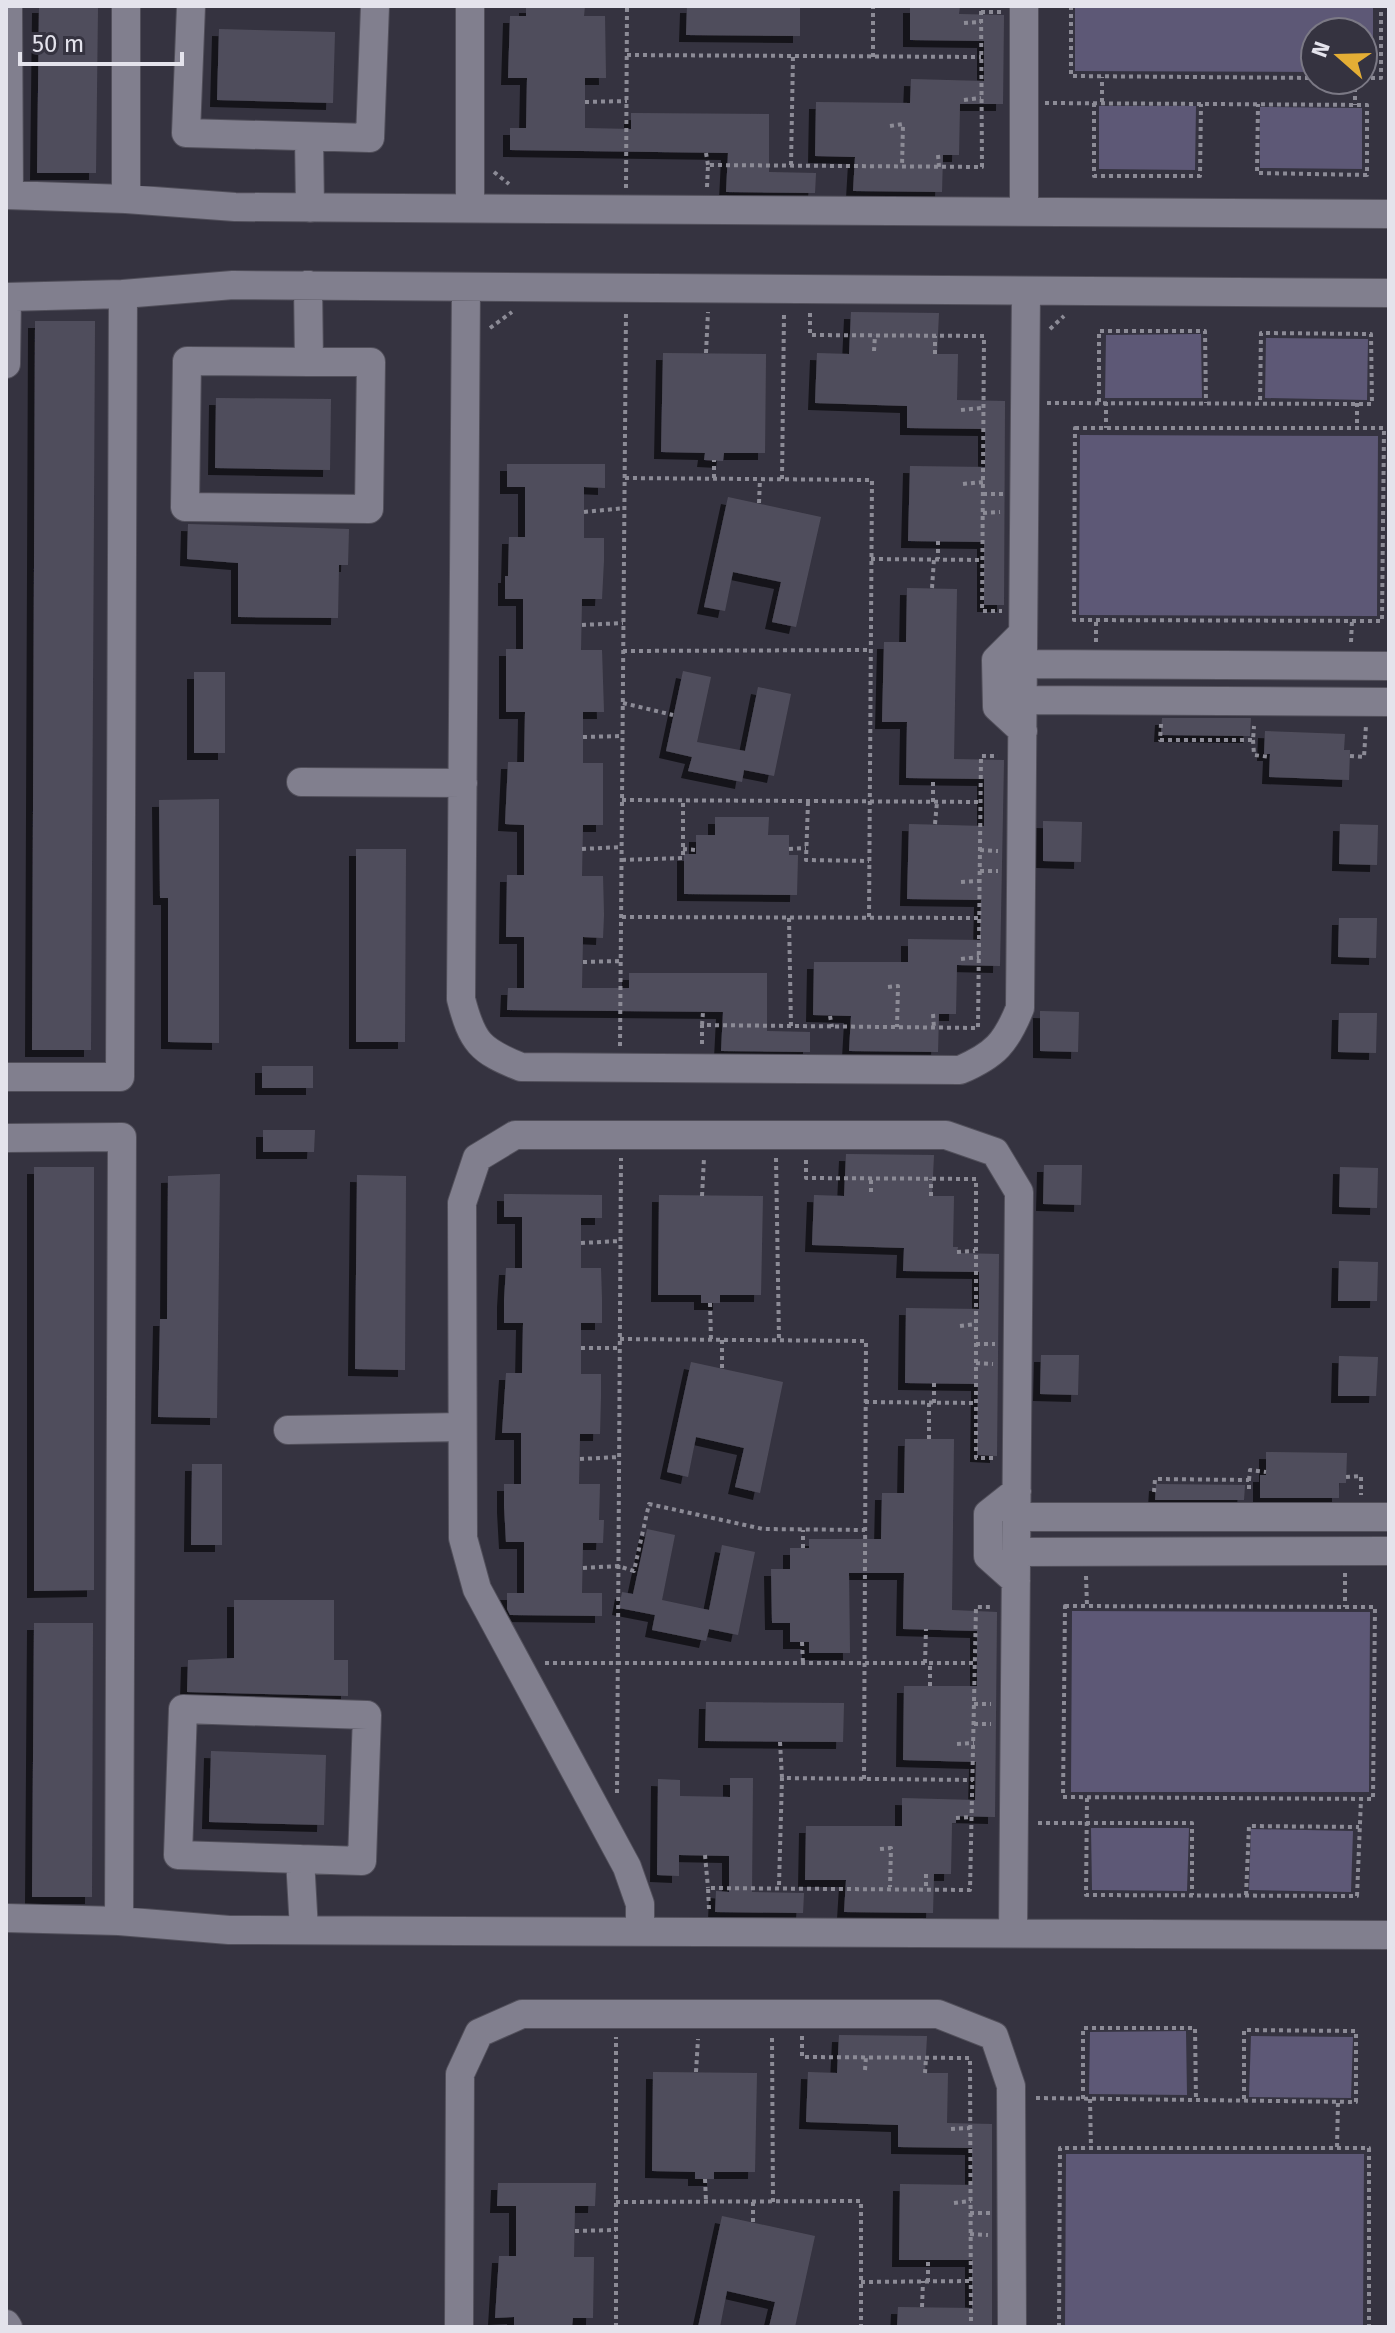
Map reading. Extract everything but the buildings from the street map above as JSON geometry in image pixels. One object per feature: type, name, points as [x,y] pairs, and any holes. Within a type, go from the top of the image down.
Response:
[{"type":"street","points":[[8,6],[8,195],[235,207],[1389,214]]},
{"type":"street","points":[[126,6],[126,199]]},
{"type":"street","points":[[191,6],[186,133],[370,138],[375,6]]},
{"type":"street","points":[[470,6],[470,208]]},
{"type":"street","points":[[1024,6],[1024,212]]},
{"type":"street","points":[[309,137],[310,208]]},
{"type":"street","points":[[6,364],[6,297],[123,294],[233,285],[1389,293]]},
{"type":"street","points":[[308,285],[309,362]]},
{"type":"street","points":[[466,287],[461,999],[469,1029],[490,1056],[521,1067],[960,1070],[985,1059],[1008,1037],[1020,1008],[1024,700],[1023,664],[1016,622],[1026,291]]},
{"type":"street","points":[[6,1077],[120,1077],[123,294]]},
{"type":"street","points":[[187,361],[309,362],[371,362],[369,509],[185,507],[187,361]]},
{"type":"street","points":[[1016,622],[996,660],[997,707],[1023,731]]},
{"type":"street","points":[[1023,664],[1389,666]]},
{"type":"street","points":[[1024,700],[1378,708]]},
{"type":"street","points":[[301,782],[463,783]]},
{"type":"street","points":[[640,1932],[640,1904],[627,1867],[477,1589],[463,1538],[462,1203],[477,1158],[515,1135],[946,1135],[995,1152],[1019,1192],[1013,1933]]},
{"type":"street","points":[[6,1138],[122,1137],[119,1921]]},
{"type":"street","points":[[288,1430],[462,1427]]},
{"type":"street","points":[[1016,1581],[988,1556],[988,1514],[1017,1504],[1356,1512],[1389,1517]]},
{"type":"street","points":[[1347,1559],[1356,1512]]},
{"type":"street","points":[[1016,1552],[1347,1559],[1389,1551]]},
{"type":"street","points":[[183,1709],[367,1715],[362,1861],[300,1859],[178,1855],[183,1709]]},
{"type":"street","points":[[300,1859],[304,1930]]},
{"type":"street","points":[[6,1918],[119,1921],[229,1930],[1389,1935]]},
{"type":"street","points":[[459,2327],[460,2074],[479,2033],[522,2014],[938,2014],[994,2036],[1011,2086],[1012,2327]]},
{"type":"path","points":[[626,191],[627,6]]},
{"type":"path","points":[[873,6],[873,57]]},
{"type":"path","points":[[708,165],[982,167],[981,9],[1007,12],[1007,6]]},
{"type":"path","points":[[1071,6],[1071,76],[1299,78]]},
{"type":"path","points":[[1379,78],[1381,6]]},
{"type":"path","points":[[964,23],[981,22]]},
{"type":"path","points":[[627,55],[981,57]]},
{"type":"path","points":[[791,165],[793,56]]},
{"type":"path","points":[[1102,77],[1102,103]]},
{"type":"path","points":[[1355,96],[1355,105]]},
{"type":"path","points":[[964,100],[981,98]]},
{"type":"path","points":[[585,102],[627,101]]},
{"type":"path","points":[[1039,103],[1102,103],[1201,104],[1258,104],[1367,105],[1367,175],[1257,173],[1258,104]]},
{"type":"path","points":[[1094,103],[1094,176],[1200,176],[1201,104]]},
{"type":"path","points":[[890,126],[903,124],[902,166]]},
{"type":"path","points":[[706,153],[707,193]]},
{"type":"path","points":[[938,155],[939,167]]},
{"type":"path","points":[[834,156],[834,166]]},
{"type":"path","points":[[489,168],[504,182],[515,186]]},
{"type":"path","points":[[612,191],[640,192]]},
{"type":"path","points":[[487,332],[502,317],[519,308]]},
{"type":"path","points":[[611,309],[640,309]]},
{"type":"path","points":[[620,1052],[626,309]]},
{"type":"path","points":[[695,309],[709,309],[706,353]]},
{"type":"path","points":[[782,479],[784,310],[810,310],[810,335],[984,336],[982,611],[1016,622]]},
{"type":"path","points":[[1048,332],[1068,314]]},
{"type":"path","points":[[1099,403],[1099,331],[1205,331],[1206,403]]},
{"type":"path","points":[[1041,403],[1372,404],[1371,334],[1261,333],[1260,403]]},
{"type":"path","points":[[874,351],[875,335]]},
{"type":"path","points":[[935,336],[935,354]]},
{"type":"path","points":[[1106,402],[1106,428]]},
{"type":"path","points":[[1357,403],[1357,428]]},
{"type":"path","points":[[961,410],[983,408]]},
{"type":"path","points":[[1075,428],[1357,428],[1384,428],[1382,621],[1074,620],[1075,428]]},
{"type":"path","points":[[714,460],[714,479]]},
{"type":"path","points":[[625,478],[872,480],[869,919]]},
{"type":"path","points":[[759,503],[760,479]]},
{"type":"path","points":[[963,484],[983,482]]},
{"type":"path","points":[[584,512],[625,508]]},
{"type":"path","points":[[932,588],[938,541]]},
{"type":"path","points":[[871,559],[982,560]]},
{"type":"path","points":[[1351,655],[1352,621]]},
{"type":"path","points":[[582,625],[623,623]]},
{"type":"path","points":[[623,651],[871,650]]},
{"type":"path","points":[[623,703],[673,715]]},
{"type":"path","points":[[1350,756],[1364,757],[1378,708]]},
{"type":"path","points":[[1161,712],[1160,740],[1253,740]]},
{"type":"path","points":[[1254,713],[1254,755],[1270,757]]},
{"type":"path","points":[[583,737],[623,736]]},
{"type":"path","points":[[702,1025],[978,1028],[981,756],[1008,756]]},
{"type":"path","points":[[933,779],[935,824]]},
{"type":"path","points":[[622,800],[981,802]]},
{"type":"path","points":[[622,860],[683,858],[683,800]]},
{"type":"path","points":[[808,801],[806,860],[869,861]]},
{"type":"path","points":[[582,849],[622,847]]},
{"type":"path","points":[[789,849],[807,848]]},
{"type":"path","points":[[683,849],[696,850]]},
{"type":"path","points":[[961,882],[980,881]]},
{"type":"path","points":[[621,917],[980,918]]},
{"type":"path","points":[[789,918],[791,1026]]},
{"type":"path","points":[[961,959],[979,957]]},
{"type":"path","points":[[583,962],[621,961]]},
{"type":"path","points":[[888,987],[898,986],[897,1027]]},
{"type":"path","points":[[701,1052],[703,1012]]},
{"type":"path","points":[[933,1014],[934,1028]]},
{"type":"path","points":[[830,1016],[832,1027]]},
{"type":"path","points":[[617,1800],[621,1151]]},
{"type":"path","points":[[701,1151],[702,1196]]},
{"type":"path","points":[[779,1153],[779,1340]]},
{"type":"path","points":[[802,1154],[806,1157],[806,1178],[976,1179],[976,1458],[1002,1458]]},
{"type":"path","points":[[871,1179],[871,1193]]},
{"type":"path","points":[[931,1179],[931,1196]]},
{"type":"path","points":[[581,1243],[620,1241]]},
{"type":"path","points":[[957,1252],[976,1251]]},
{"type":"path","points":[[710,1303],[711,1340]]},
{"type":"path","points":[[960,1326],[976,1324]]},
{"type":"path","points":[[620,1339],[866,1341],[864,1780]]},
{"type":"path","points":[[722,1340],[722,1369]]},
{"type":"path","points":[[581,1348],[620,1348]]},
{"type":"path","points":[[929,1439],[934,1383]]},
{"type":"path","points":[[865,1402],[976,1403]]},
{"type":"path","points":[[580,1459],[619,1457]]},
{"type":"path","points":[[1248,1504],[1250,1470],[1266,1472]]},
{"type":"path","points":[[1346,1477],[1361,1476],[1356,1512]]},
{"type":"path","points":[[1154,1505],[1155,1479],[1249,1480]]},
{"type":"path","points":[[583,1568],[618,1566],[636,1572],[649,1504],[763,1529],[865,1530]]},
{"type":"path","points":[[803,1530],[803,1548]]},
{"type":"path","points":[[1345,1607],[1347,1559]]},
{"type":"path","points":[[1086,1564],[1087,1605]]},
{"type":"path","points":[[1065,1606],[1345,1607],[1375,1607],[1373,1799],[1063,1797],[1065,1606]]},
{"type":"path","points":[[708,1888],[779,1886],[970,1890],[976,1607],[1001,1607]]},
{"type":"path","points":[[926,1629],[930,1686]]},
{"type":"path","points":[[802,1642],[803,1664]]},
{"type":"path","points":[[535,1663],[975,1663]]},
{"type":"path","points":[[779,1886],[780,1742]]},
{"type":"path","points":[[957,1744],[974,1743]]},
{"type":"path","points":[[782,1778],[973,1780]]},
{"type":"path","points":[[1087,1798],[1086,1895],[1357,1896],[1361,1799]]},
{"type":"path","points":[[956,1818],[972,1817]]},
{"type":"path","points":[[1028,1823],[1192,1823],[1192,1895]]},
{"type":"path","points":[[1246,1895],[1249,1826],[1359,1827]]},
{"type":"path","points":[[880,1849],[891,1848],[890,1887]]},
{"type":"path","points":[[698,1913],[709,1913],[705,1855]]},
{"type":"path","points":[[926,1874],[926,1888]]},
{"type":"path","points":[[1083,2099],[1083,2028],[1195,2028],[1196,2100]]},
{"type":"path","points":[[616,2030],[616,2327]]},
{"type":"path","points":[[1026,2098],[1244,2101],[1356,2102],[1356,2031],[1244,2030],[1244,2101]]},
{"type":"path","points":[[696,2031],[696,2072]]},
{"type":"path","points":[[773,2202],[775,2032]]},
{"type":"path","points":[[799,2032],[802,2057],[970,2058],[971,2327]]},
{"type":"path","points":[[865,2070],[866,2057]]},
{"type":"path","points":[[925,2073],[926,2058]]},
{"type":"path","points":[[1090,2099],[1091,2148]]},
{"type":"path","points":[[1337,2148],[1338,2102]]},
{"type":"path","points":[[951,2129],[970,2128]]},
{"type":"path","points":[[1059,2327],[1060,2148],[1369,2148],[1369,2327]]},
{"type":"path","points":[[705,2179],[706,2202]]},
{"type":"path","points":[[616,2202],[861,2201],[861,2327]]},
{"type":"path","points":[[954,2203],[971,2201]]},
{"type":"path","points":[[753,2202],[753,2223]]},
{"type":"path","points":[[575,2231],[616,2230]]},
{"type":"path","points":[[922,2307],[928,2260]]},
{"type":"path","points":[[861,2282],[971,2281]]},
{"type":"shaded area","points":[[1075,6],[1373,6],[1373,16],[1299,16],[1299,72],[1075,71]]},
{"type":"shaded area","points":[[1099,106],[1196,106],[1195,170],[1099,169]]},
{"type":"shaded area","points":[[1260,107],[1362,108],[1362,169],[1260,168]]},
{"type":"shaded area","points":[[1201,334],[1202,398],[1105,398],[1106,335]]},
{"type":"shaded area","points":[[1266,338],[1368,339],[1367,400],[1265,398]]},
{"type":"shaded area","points":[[1080,435],[1378,436],[1377,616],[1079,615]]},
{"type":"shaded area","points":[[1072,1611],[1370,1612],[1369,1792],[1071,1792]]},
{"type":"shaded area","points":[[1091,1828],[1189,1828],[1187,1891],[1092,1890]]},
{"type":"shaded area","points":[[1251,1829],[1353,1831],[1351,1892],[1249,1890]]},
{"type":"shaded area","points":[[1186,2031],[1187,2095],[1089,2094],[1090,2032]]},
{"type":"shaded area","points":[[1251,2036],[1353,2037],[1351,2098],[1249,2097]]},
{"type":"shaded area","points":[[1066,2154],[1364,2154],[1363,2327],[1065,2327]]}]
